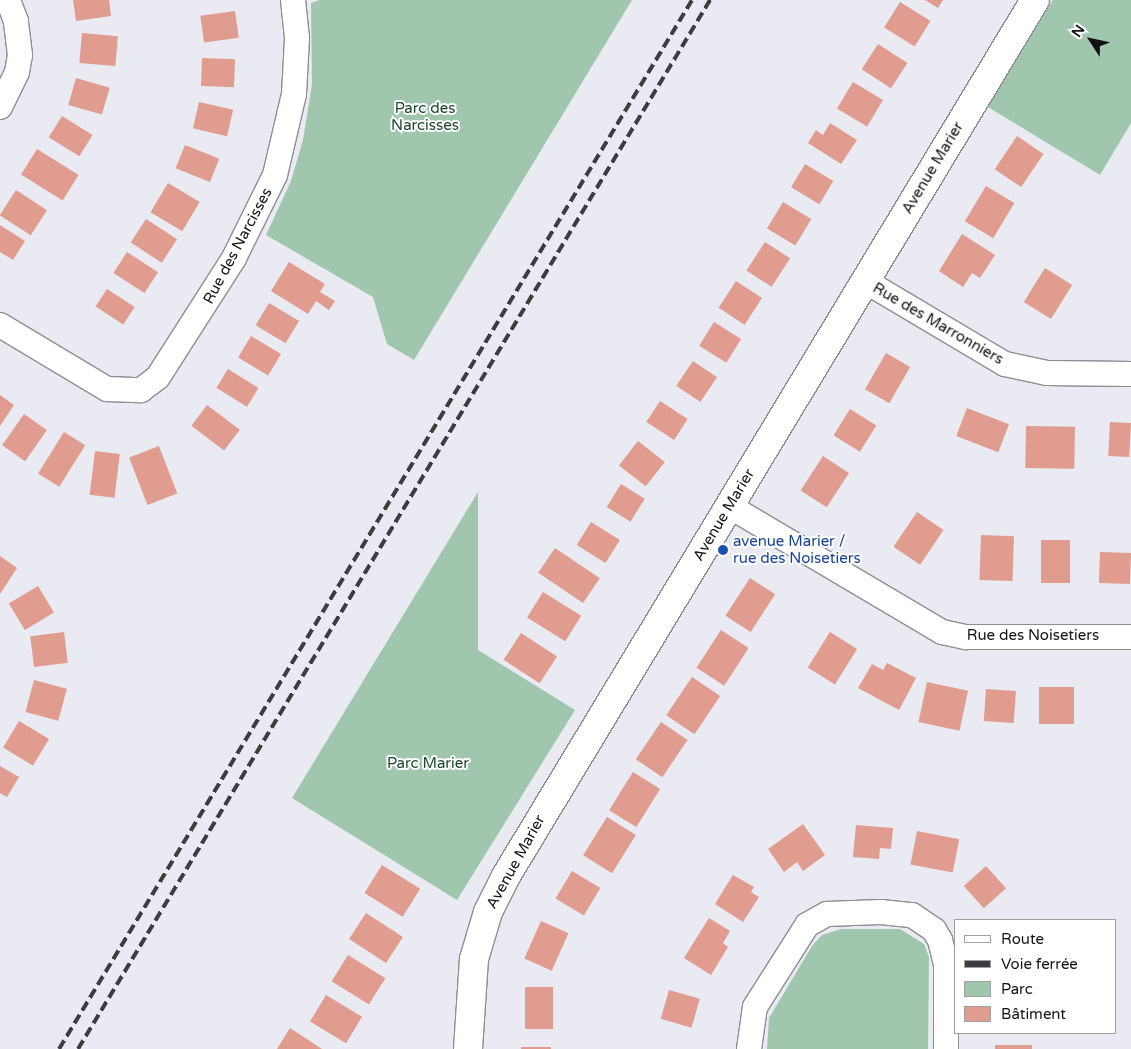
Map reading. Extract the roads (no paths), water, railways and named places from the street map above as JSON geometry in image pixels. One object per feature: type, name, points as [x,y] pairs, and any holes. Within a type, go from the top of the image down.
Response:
[{"type":"street","points":[[0,107],[14,80],[20,55],[16,21],[8,0]]},
{"type":"street","name":"Rue des Narcisses","points":[[0,325],[107,389],[126,392],[147,387],[187,337],[244,242],[273,181],[294,94],[297,38],[293,0]]},
{"type":"street","name":"Avenue Marier","points":[[468,1049],[474,959],[497,893],[1035,0]]},
{"type":"street","name":"Rue des Marronniers","points":[[865,282],[1005,364],[1047,373],[1131,374]]},
{"type":"street","name":"Rue des Noisetiers","points":[[729,506],[942,632],[966,637],[1131,637]]},
{"type":"street","points":[[749,1049],[755,1006],[807,925],[827,914],[881,912],[912,915],[934,930],[940,940],[946,964],[946,1049]]},
{"type":"railway","points":[[59,1049],[692,0]]},
{"type":"railway","points":[[78,1049],[710,0]]},
{"type":"place","name":"avenue Marier / rue des Noisetiers","points":[[723,550]]},
{"type":"park label","name":"Parc des Narcisses","points":[[425,116]]},
{"type":"park label","name":"Parc Marier","points":[[428,764]]}]
